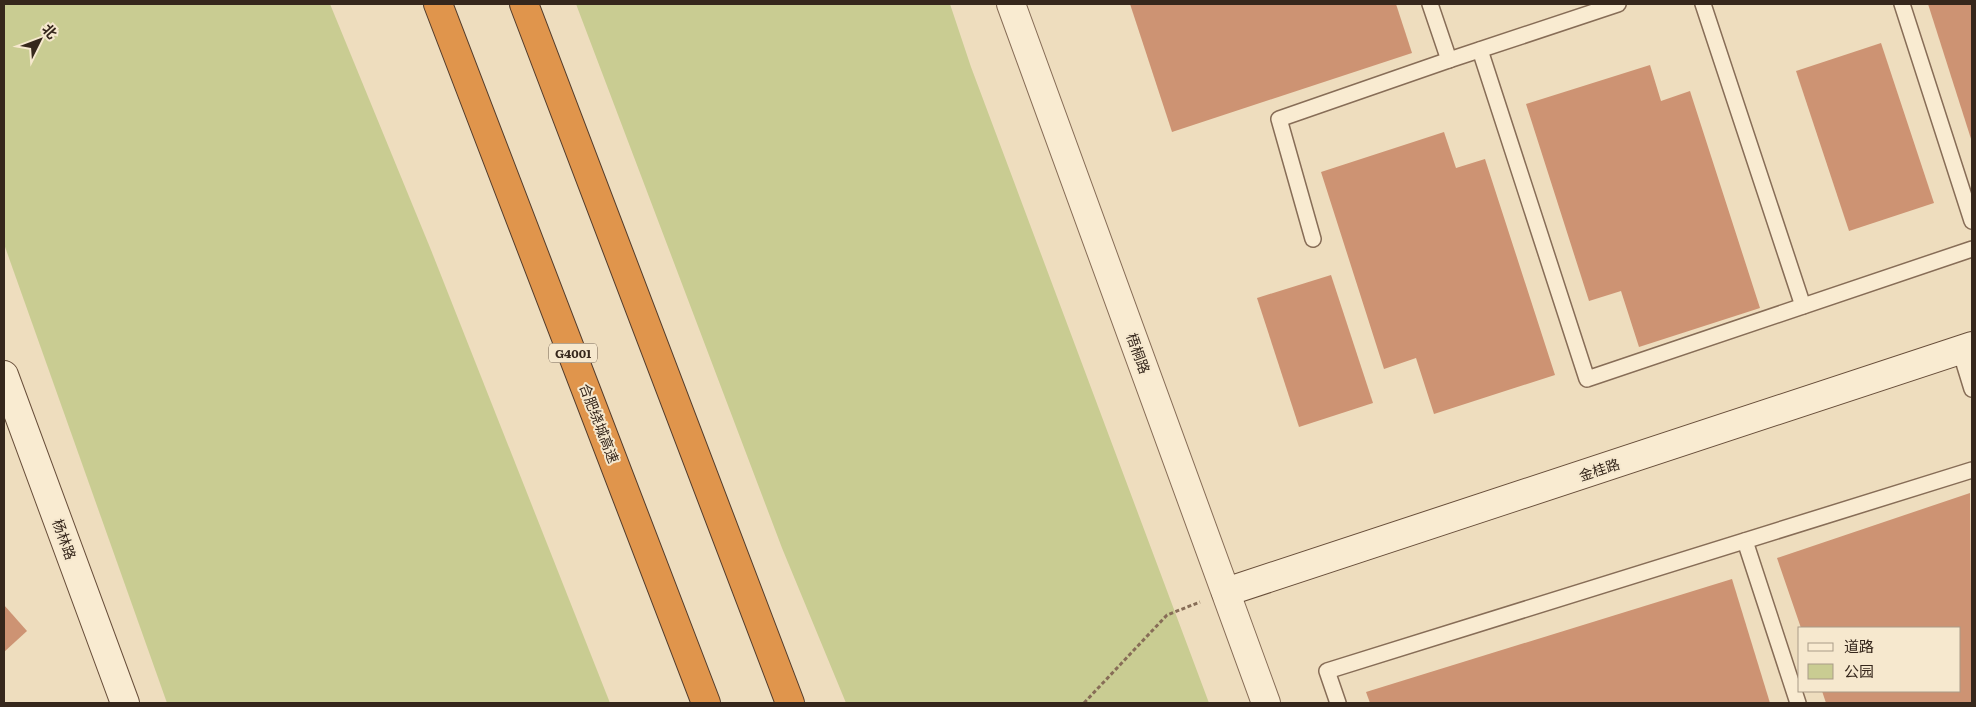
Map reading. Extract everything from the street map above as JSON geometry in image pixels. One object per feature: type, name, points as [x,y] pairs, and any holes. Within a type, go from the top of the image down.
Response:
[{"type":"highway","name":"合肥绕城高速","points":[[438,4],[706,703]]},
{"type":"highway","points":[[524,4],[790,703]]},
{"type":"street","name":"梧桐路","points":[[1011,4],[1266,703]]},
{"type":"street","name":"金桂路","points":[[1226,592],[1966,348]]},
{"type":"street","name":"杨林路","points":[[4,375],[125,703]]},
{"type":"lane","points":[[1430,4],[1449,60]]},
{"type":"lane","points":[[1313,239],[1279,119],[1618,4]]},
{"type":"lane","points":[[1703,4],[1804,306]]},
{"type":"lane","points":[[1902,4],[1972,221]]},
{"type":"lane","points":[[1480,50],[1587,379],[1972,249]]},
{"type":"lane","points":[[1966,348],[1972,389]]},
{"type":"lane","points":[[1338,703],[1327,672],[1972,470]]},
{"type":"lane","points":[[1744,541],[1798,703]]},
{"type":"path","points":[[1084,703],[1167,615],[1226,592]]},
{"type":"green space","points":[[4,4],[330,4],[431,250],[610,703],[167,703],[4,244]]},
{"type":"green space","points":[[576,4],[950,4],[971,67],[1209,703],[846,703],[782,548]]},
{"type":"building","points":[[1130,4],[1396,4],[1412,53],[1172,132]]},
{"type":"building","points":[[1928,4],[1972,4],[1972,142]]},
{"type":"building","points":[[1881,43],[1934,203],[1849,231],[1796,71]]},
{"type":"building","points":[[1650,65],[1661,101],[1690,91],[1760,308],[1639,347],[1621,291],[1589,301],[1526,104]]},
{"type":"building","points":[[1444,132],[1456,168],[1485,159],[1555,375],[1434,414],[1416,358],[1384,369],[1321,172]]},
{"type":"building","points":[[1331,275],[1373,403],[1299,427],[1257,298]]},
{"type":"building","points":[[1970,493],[1972,703],[1826,703],[1822,692],[1961,692],[1961,627],[1801,627],[1777,558]]},
{"type":"building","points":[[1732,579],[1770,703],[1370,703],[1366,692]]},
{"type":"building","points":[[4,605],[27,631],[4,652]]}]
